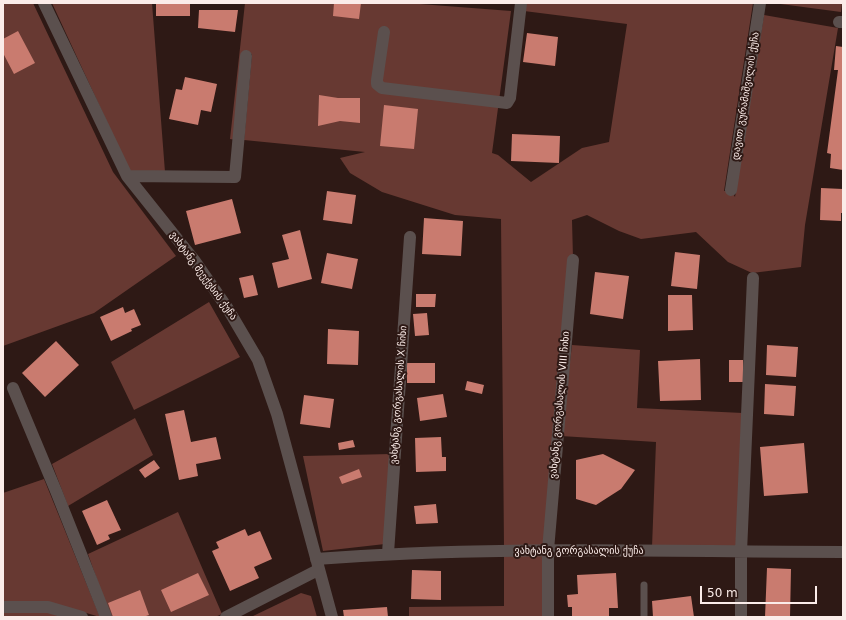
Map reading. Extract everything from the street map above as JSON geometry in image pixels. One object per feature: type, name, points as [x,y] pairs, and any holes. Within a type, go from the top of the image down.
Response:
[{"type":"street","name":"ვახტანგ მეექვსის ქუჩა","points":[[44,3],[127,176],[199,266],[228,309],[258,360],[277,414],[332,617]]},
{"type":"street","points":[[384,32],[377,80],[378,84],[382,88],[507,103],[510,98],[521,3]]},
{"type":"street","name":"დავით გურამიშვილის ქუჩა","points":[[732,190],[760,3]]},
{"type":"street","points":[[127,176],[235,177],[246,56]]},
{"type":"street","name":"ვახტანგ გორგასალის X ჩიხი","points":[[388,553],[410,236]]},
{"type":"street","name":"ვახტანგ გორგასალის VIII ჩიხი","points":[[548,617],[548,550],[573,260]]},
{"type":"street","points":[[741,617],[741,552],[753,278]]},
{"type":"street","points":[[12,388],[56,491],[106,617]]},
{"type":"street","name":"ვახტანგ გორგასალის ქუჩა","points":[[226,617],[317,564],[388,553],[548,550],[843,552]]},
{"type":"street","points":[[3,607],[48,607],[82,617]]},
{"type":"lane","points":[[644,585],[644,617]]},
{"type":"shaded area","points":[[3,3],[33,3],[113,172],[176,256],[94,313],[3,346]]},
{"type":"shaded area","points":[[52,3],[152,3],[165,172],[130,172]]},
{"type":"shaded area","points":[[245,3],[407,3],[511,11],[492,153],[498,155],[531,182],[582,148],[609,142],[627,24],[524,11],[525,3],[753,3],[724,191],[731,190],[735,197],[764,15],[838,28],[805,225],[801,267],[752,273],[728,262],[696,232],[641,239],[619,231],[587,215],[572,220],[573,258],[543,547],[504,547],[501,219],[455,215],[382,192],[350,173],[340,158],[365,152],[244,140],[252,54],[244,53],[236,140],[230,139]]},
{"type":"shaded area","points":[[773,3],[842,3],[841,12]]},
{"type":"shaded area","points":[[209,302],[240,357],[134,410],[111,362]]},
{"type":"shaded area","points":[[572,345],[640,350],[637,408],[743,413],[736,548],[652,547],[656,442],[561,436]]},
{"type":"shaded area","points":[[135,418],[153,455],[68,506],[52,464]]},
{"type":"shaded area","points":[[391,454],[385,544],[323,551],[303,456]]},
{"type":"shaded area","points":[[44,479],[100,617],[52,603],[3,602],[3,493]]},
{"type":"shaded area","points":[[178,512],[222,614],[215,617],[110,617],[88,554]]},
{"type":"shaded area","points":[[548,550],[548,617],[409,617],[409,607],[504,606],[504,551]]},
{"type":"shaded area","points":[[301,593],[311,596],[317,617],[251,617]]},
{"type":"shaded area","points":[[47,611],[68,617],[3,617],[3,612]]},
{"type":"building","points":[[156,3],[190,3],[190,16],[156,16]]},
{"type":"building","points":[[334,3],[361,3],[359,19],[333,16]]},
{"type":"building","points":[[199,10],[238,10],[235,32],[198,28]]},
{"type":"building","points":[[18,31],[35,63],[14,74],[3,53],[3,39]]},
{"type":"building","points":[[527,33],[558,37],[555,66],[523,62]]},
{"type":"building","points":[[836,46],[843,47],[843,170],[830,168],[831,154],[827,153],[838,70],[834,70]]},
{"type":"building","points":[[185,77],[217,84],[211,112],[201,110],[198,125],[169,119],[176,89],[182,90]]},
{"type":"building","points":[[319,95],[338,98],[360,98],[360,123],[340,121],[318,126]]},
{"type":"building","points":[[384,105],[418,109],[414,149],[380,146]]},
{"type":"building","points":[[512,134],[560,136],[559,163],[511,161]]},
{"type":"building","points":[[821,188],[843,189],[843,213],[841,213],[841,221],[820,220]]},
{"type":"building","points":[[327,191],[356,195],[352,224],[323,220]]},
{"type":"building","points":[[232,199],[241,233],[195,245],[186,211]]},
{"type":"building","points":[[424,218],[463,221],[461,256],[422,254]]},
{"type":"building","points":[[300,230],[312,279],[278,288],[272,263],[289,259],[282,235]]},
{"type":"building","points":[[675,252],[700,255],[697,289],[671,286]]},
{"type":"building","points":[[327,253],[358,259],[352,289],[321,283]]},
{"type":"building","points":[[595,272],[629,276],[623,319],[590,314]]},
{"type":"building","points":[[253,275],[258,295],[244,298],[239,278]]},
{"type":"building","points":[[416,294],[436,294],[435,307],[416,307]]},
{"type":"building","points":[[668,295],[692,295],[693,330],[668,331]]},
{"type":"building","points":[[123,307],[125,313],[134,309],[141,325],[111,341],[100,317]]},
{"type":"building","points":[[427,313],[429,335],[415,336],[413,314]]},
{"type":"building","points":[[328,329],[359,331],[358,365],[327,364]]},
{"type":"building","points":[[56,341],[79,365],[45,397],[22,373]]},
{"type":"building","points":[[767,345],[798,347],[796,377],[766,375]]},
{"type":"building","points":[[700,359],[701,400],[660,401],[658,361]]},
{"type":"building","points":[[729,360],[743,360],[744,382],[729,382]]},
{"type":"building","points":[[407,363],[435,363],[435,383],[407,383]]},
{"type":"building","points":[[467,381],[484,385],[482,394],[465,390]]},
{"type":"building","points":[[765,384],[796,386],[794,416],[764,414]]},
{"type":"building","points":[[443,394],[447,417],[420,421],[417,398]]},
{"type":"building","points":[[304,395],[334,399],[330,428],[300,424]]},
{"type":"building","points":[[184,410],[191,442],[216,437],[221,459],[196,464],[198,476],[179,480],[165,414]]},
{"type":"building","points":[[441,437],[442,457],[446,457],[446,471],[416,472],[415,438]]},
{"type":"building","points":[[353,440],[355,447],[339,450],[338,443]]},
{"type":"building","points":[[804,443],[808,493],[764,496],[760,447]]},
{"type":"building","points":[[603,454],[635,470],[621,489],[596,505],[576,499],[576,460]]},
{"type":"building","points":[[154,460],[160,468],[145,478],[139,470]]},
{"type":"building","points":[[359,469],[362,477],[342,484],[339,477]]},
{"type":"building","points":[[107,500],[121,530],[108,535],[110,539],[97,545],[82,511]]},
{"type":"building","points":[[436,504],[438,523],[416,524],[414,506]]},
{"type":"building","points":[[245,529],[248,536],[260,531],[272,559],[254,567],[259,578],[230,591],[212,551],[219,548],[216,542]]},
{"type":"building","points":[[767,568],[791,569],[790,617],[765,617]]},
{"type":"building","points":[[412,570],[441,571],[441,600],[411,599]]},
{"type":"building","points":[[198,573],[209,595],[171,612],[161,590]]},
{"type":"building","points":[[616,573],[618,608],[609,608],[609,617],[572,617],[572,607],[568,607],[567,595],[578,594],[577,575]]},
{"type":"building","points":[[140,590],[149,615],[143,617],[113,617],[108,603]]},
{"type":"building","points":[[691,596],[694,617],[653,617],[652,601]]},
{"type":"building","points":[[387,607],[388,617],[344,617],[343,610]]}]
